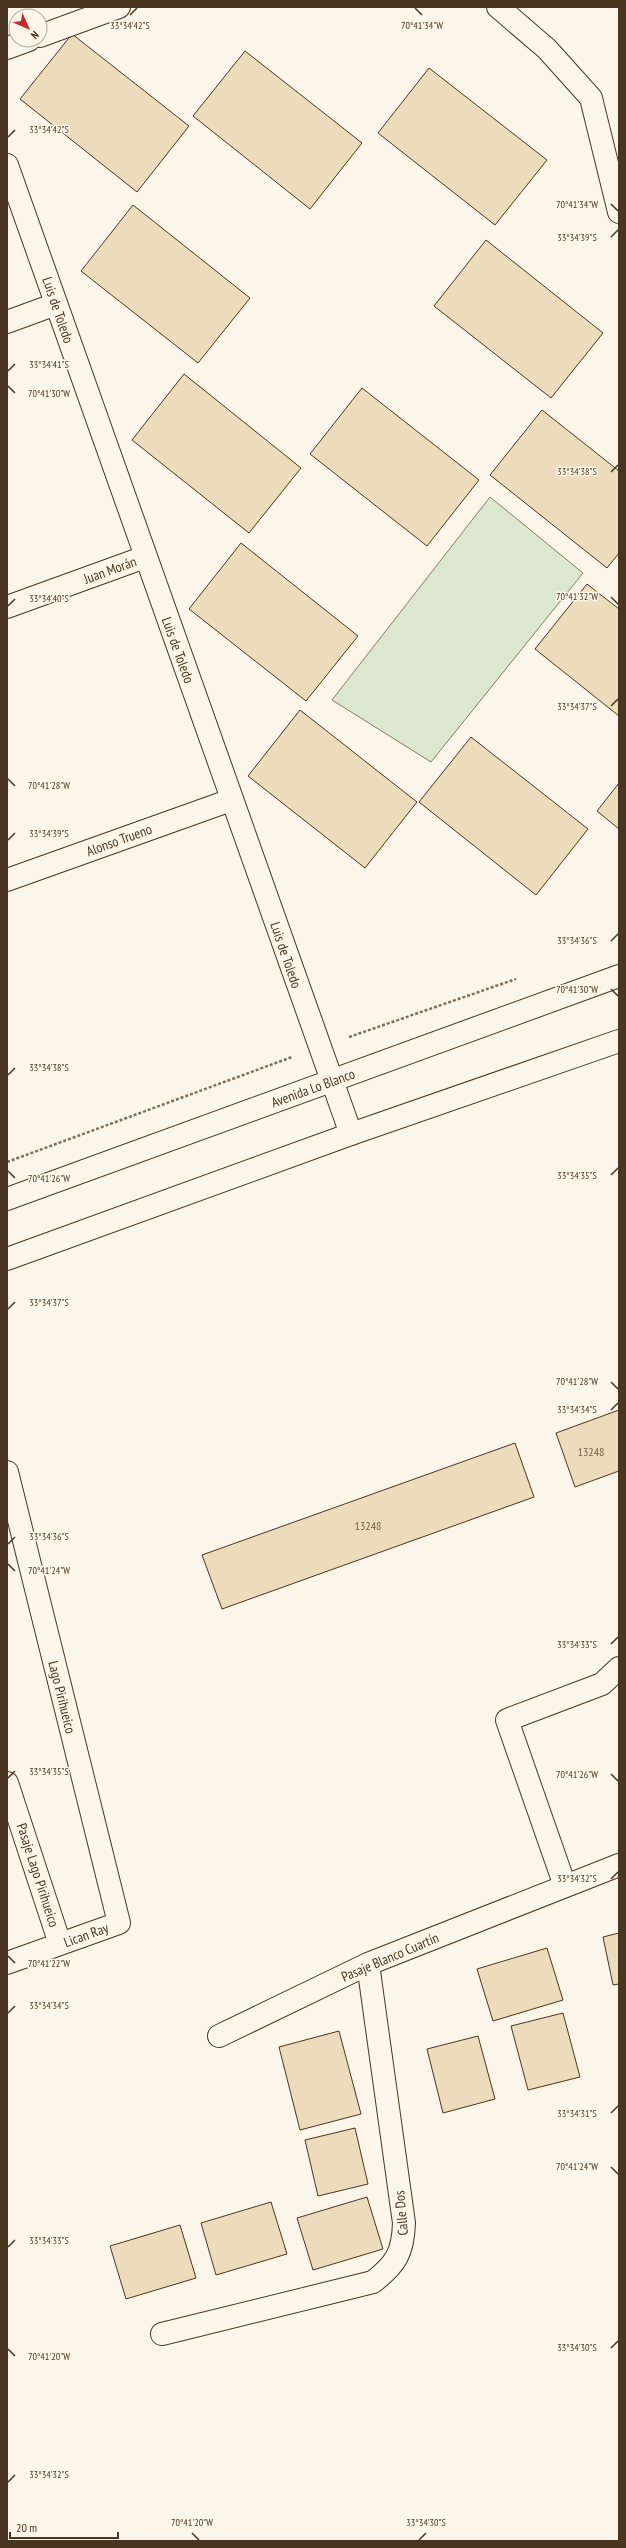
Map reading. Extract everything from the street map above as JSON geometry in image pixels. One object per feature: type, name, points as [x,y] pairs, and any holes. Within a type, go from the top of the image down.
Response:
[{"type":"street","points":[[48,33],[119,7]]},
{"type":"street","points":[[498,7],[547,49],[591,98],[619,212]]},
{"type":"street","name":"Luis de Toledo","points":[[7,165],[331,1082],[351,1134]]},
{"type":"street","points":[[7,322],[56,304]]},
{"type":"street","name":"Juan Morán","points":[[7,606],[145,557]]},
{"type":"street","name":"Alonso Trueno","points":[[7,880],[231,800]]},
{"type":"street","name":"Avenida Lo Blanco","points":[[7,1199],[619,976]]},
{"type":"street","points":[[7,1259],[351,1134],[619,1041]]},
{"type":"street","name":"Lago Pirihueico","points":[[7,1472],[12,1519],[119,1923]]},
{"type":"street","points":[[565,1886],[507,1720],[602,1684],[619,1668]]},
{"type":"street","name":"Pasaje Lago Pirihueico","points":[[7,1783],[60,1944]]},
{"type":"street","name":"Pasaje Blanco Cuartín","points":[[220,2036],[368,1964],[619,1865]]},
{"type":"street","name":"Lican Ray","points":[[7,1963],[119,1923]]},
{"type":"street","name":"Calle Dos","points":[[162,2334],[373,2282],[391,2268],[403,2245],[404,2223],[368,1964]]},
{"type":"green space","points":[[490,497],[583,573],[431,762],[332,700]]},
{"type":"building","points":[[72,34],[189,126],[137,192],[20,99]]},
{"type":"building","points":[[245,51],[362,143],[310,209],[193,116]]},
{"type":"building","points":[[429,68],[547,160],[495,225],[378,133]]},
{"type":"building","points":[[133,205],[250,298],[198,363],[81,271]]},
{"type":"building","points":[[486,240],[603,333],[551,398],[434,306]]},
{"type":"building","points":[[184,374],[301,468],[249,533],[132,440]]},
{"type":"building","points":[[362,388],[479,480],[427,546],[310,454]]},
{"type":"building","points":[[542,410],[619,471],[619,553],[607,568],[490,475]]},
{"type":"building","points":[[241,543],[358,636],[306,701],[189,609]]},
{"type":"building","points":[[587,584],[619,609],[619,716],[535,649]]},
{"type":"building","points":[[300,710],[417,802],[365,868],[248,776]]},
{"type":"building","points":[[471,737],[588,829],[536,895],[419,802]]},
{"type":"building","points":[[619,783],[619,829],[597,811]]},
{"type":"building","points":[[619,1410],[619,1471],[575,1487],[556,1433]]},
{"type":"building","points":[[515,1443],[534,1497],[222,1609],[202,1555]]},
{"type":"building","points":[[619,1933],[619,1984],[613,1985],[603,1937]]},
{"type":"building","points":[[547,1948],[563,2000],[493,2021],[477,1969]]},
{"type":"building","points":[[563,2013],[580,2077],[528,2090],[511,2026]]},
{"type":"building","points":[[339,2031],[361,2114],[300,2130],[279,2047]]},
{"type":"building","points":[[478,2036],[495,2099],[443,2113],[427,2049]]},
{"type":"building","points":[[355,2128],[368,2184],[318,2196],[305,2140]]},
{"type":"building","points":[[367,2197],[383,2249],[313,2270],[297,2218]]},
{"type":"building","points":[[271,2202],[287,2254],[216,2275],[201,2223]]},
{"type":"building","points":[[180,2225],[196,2278],[126,2299],[110,2246]]}]
